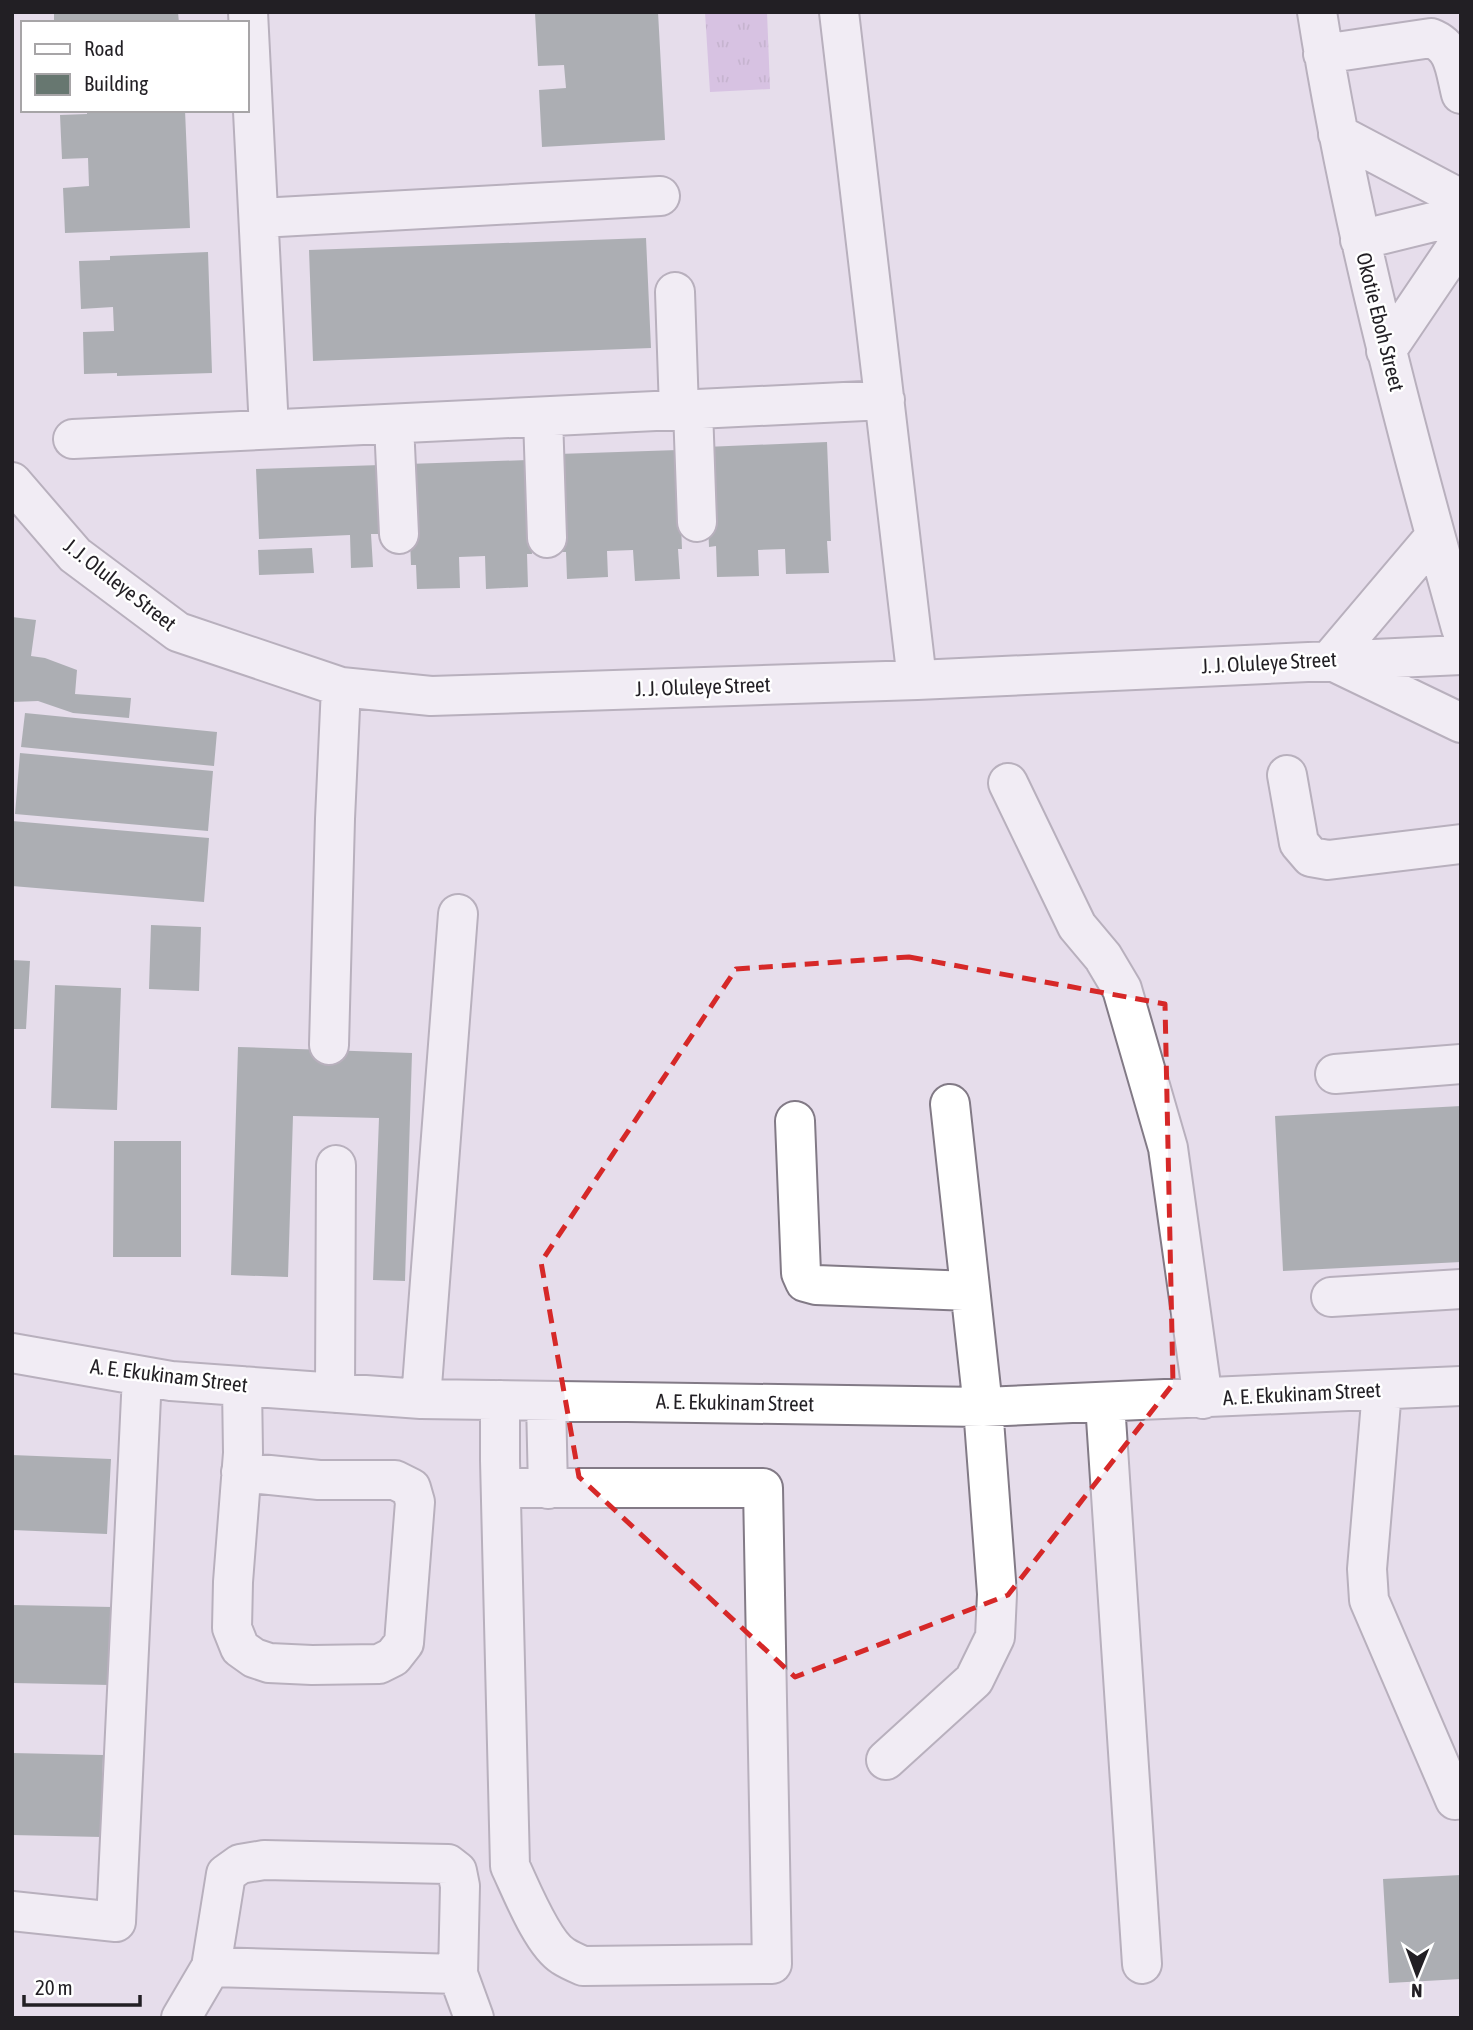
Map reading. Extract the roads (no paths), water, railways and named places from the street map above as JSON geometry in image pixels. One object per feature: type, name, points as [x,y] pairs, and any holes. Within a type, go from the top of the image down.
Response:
[{"type":"street","points":[[248,12],[269,429]]},
{"type":"street","points":[[839,12],[918,680]]},
{"type":"street","name":"Okotie Eboh Street","points":[[1317,12],[1360,240],[1461,628]]},
{"type":"street","points":[[1323,54],[1431,38],[1442,42],[1449,50],[1461,94]]},
{"type":"street","points":[[1338,134],[1461,199]]},
{"type":"street","points":[[260,218],[660,197]]},
{"type":"street","points":[[1360,240],[1461,215]]},
{"type":"street","points":[[1387,351],[1461,240]]},
{"type":"street","points":[[675,292],[697,522]]},
{"type":"street","points":[[73,439],[885,400]]},
{"type":"street","points":[[542,417],[547,538]]},
{"type":"street","points":[[394,424],[399,534]]},
{"type":"street","name":"J. J. Oluleye Street","points":[[12,482],[75,555],[178,632],[341,687],[431,696],[918,680],[1461,654]]},
{"type":"street","points":[[1435,536],[1330,660],[1461,723]]},
{"type":"street","points":[[329,1045],[341,687]]},
{"type":"street","points":[[1287,775],[1299,843],[1311,857],[1328,860],[1461,844]]},
{"type":"street","points":[[1008,783],[1077,926],[1103,957],[1122,989],[1168,1148],[1203,1399]]},
{"type":"street","points":[[421,1399],[458,914]]},
{"type":"street","points":[[1335,1074],[1461,1064]]},
{"type":"street","points":[[886,1760],[974,1680],[995,1637],[997,1594],[983,1407],[950,1104]]},
{"type":"street","points":[[795,1121],[801,1273],[805,1282],[816,1285],[970,1291]]},
{"type":"street","points":[[335,1165],[335,1393]]},
{"type":"street","points":[[1331,1297],[1461,1289]]},
{"type":"street","name":"A. E. Ekukinam Street","points":[[12,1353],[171,1381],[421,1399],[500,1401],[983,1407],[1461,1386]]},
{"type":"street","points":[[12,1910],[116,1922],[142,1376]]},
{"type":"street","points":[[242,1386],[242,1472],[232,1629],[240,1648],[254,1658],[269,1663],[379,1664],[393,1657],[404,1643],[415,1502],[411,1488],[395,1480],[319,1480],[242,1472]]},
{"type":"street","points":[[1382,1390],[1367,1569],[1369,1600],[1455,1800]]},
{"type":"street","points":[[500,1401],[510,1866],[543,1934],[561,1955],[583,1966],[772,1964],[763,1488],[502,1489]]},
{"type":"street","points":[[546,1401],[548,1489]]},
{"type":"street","points":[[1105,1403],[1142,1964]]},
{"type":"street","points":[[181,2018],[211,1967],[226,1874],[240,1864],[264,1860],[447,1864],[457,1871],[460,1886],[458,1974],[474,2018]]},
{"type":"street","points":[[211,1967],[458,1974]]}]
